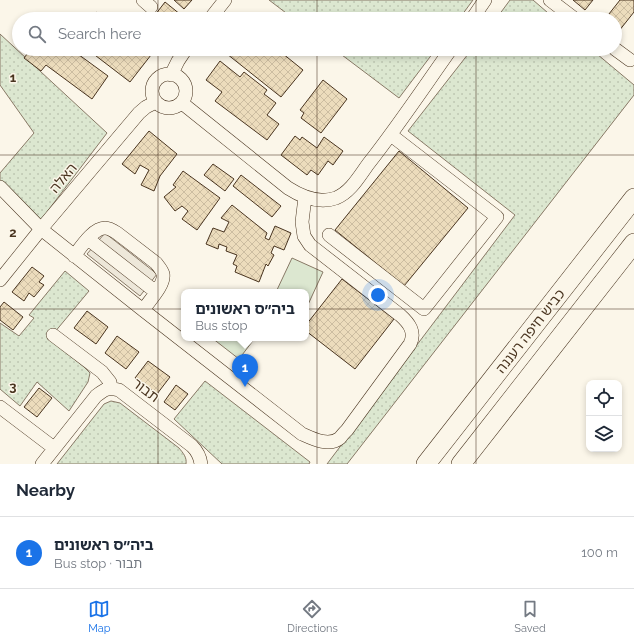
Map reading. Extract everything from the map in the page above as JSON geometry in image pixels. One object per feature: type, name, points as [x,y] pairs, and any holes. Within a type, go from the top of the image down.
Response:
[{"type":"highway","name":"כביש חיפה רעננה","points":[[426,464],[634,198]]},
{"type":"highway","name":"כביש חיפה רעננה","points":[[461,464],[634,243]]},
{"type":"street","points":[[216,12],[225,0]]},
{"type":"street","points":[[477,12],[485,0]]},
{"type":"street","points":[[550,0],[566,12]]},
{"type":"street","points":[[622,54],[630,60]]},
{"type":"street","points":[[171,75],[181,56]]},
{"type":"street","points":[[182,103],[288,188],[305,197],[320,200],[336,198],[347,192],[391,135],[446,56]]},
{"type":"street","points":[[171,75],[179,78],[184,83],[186,93],[182,103],[168,108],[160,106],[152,94],[154,84],[157,80],[162,76],[171,75]]},
{"type":"street","name":"האלה","points":[[0,280],[41,228],[139,112],[156,102]]},
{"type":"street","points":[[329,235],[424,309],[497,217],[391,135]]},
{"type":"street","points":[[0,187],[41,228],[74,256],[181,340]]},
{"type":"street","points":[[182,341],[302,434],[327,442],[338,439],[346,430],[410,344],[412,340],[412,332],[408,322],[400,314],[310,245],[304,236],[302,222],[305,197]]},
{"type":"street","points":[[74,256],[97,230],[105,228],[117,233],[156,263],[161,269],[163,275],[162,282],[142,310]]},
{"type":"street","points":[[88,239],[156,292]]},
{"type":"street","points":[[53,335],[102,372],[110,382],[111,388]]},
{"type":"street","name":"תבור","points":[[42,464],[96,396],[104,390],[111,388],[119,390],[192,446],[197,451],[201,464]]},
{"type":"street","points":[[0,407],[54,448]]},
{"type":"green space","points":[[269,0],[473,0],[464,12],[285,12]]},
{"type":"green space","points":[[510,0],[533,0],[547,12],[501,12]]},
{"type":"green space","points":[[0,34],[12,45],[12,56],[24,56],[107,133],[40,221],[0,182],[0,173],[34,133],[0,85]]},
{"type":"green space","points":[[343,56],[431,56],[399,98]]},
{"type":"green space","points":[[467,56],[599,56],[634,85],[634,95],[347,464],[327,464],[515,215],[408,131]]},
{"type":"green space","points":[[292,258],[323,272],[309,302],[309,289],[277,289]]},
{"type":"green space","points":[[65,271],[89,291],[49,339],[90,373],[88,382],[69,411],[37,382],[20,406],[0,389],[0,323],[19,336],[34,318],[29,315]]},
{"type":"green space","points":[[216,341],[253,341],[239,359]]},
{"type":"green space","points":[[205,381],[310,462],[309,464],[222,464],[174,419]]},
{"type":"green space","points":[[111,401],[120,403],[179,448],[185,457],[186,464],[57,464],[104,404]]},
{"type":"shaded area","points":[[105,233],[157,274],[140,296],[87,254]]},
{"type":"building","points":[[174,0],[192,0],[184,9]]},
{"type":"building","points":[[573,0],[593,0],[585,10]]},
{"type":"building","points":[[620,0],[634,0],[634,12],[622,27],[622,12],[611,12]]},
{"type":"building","points":[[165,2],[177,12],[157,12]]},
{"type":"building","points":[[26,56],[81,56],[108,76],[92,99],[46,65],[41,71],[24,58]]},
{"type":"building","points":[[96,56],[150,56],[130,82]]},
{"type":"building","points":[[230,56],[286,56],[303,70],[281,97]]},
{"type":"building","points":[[220,61],[240,77],[244,72],[267,90],[264,94],[276,103],[267,115],[279,124],[267,140],[215,101],[222,92],[206,80]]},
{"type":"building","points":[[323,80],[347,99],[321,133],[301,118],[304,113],[300,110]]},
{"type":"building","points":[[149,131],[177,154],[160,176],[154,191],[141,185],[149,170],[140,165],[135,174],[122,164]]},
{"type":"building","points":[[295,136],[300,140],[302,137],[317,148],[324,137],[343,151],[333,165],[328,161],[318,175],[311,170],[307,175],[281,155]]},
{"type":"building","points":[[399,151],[468,208],[404,286],[335,230]]},
{"type":"building","points":[[213,164],[234,179],[225,191],[204,175]]},
{"type":"building","points":[[183,171],[220,198],[197,230],[182,219],[188,211],[182,206],[175,211],[164,197],[176,187],[173,185]]},
{"type":"building","points":[[241,175],[281,206],[272,217],[233,186]]},
{"type":"building","points":[[232,205],[267,233],[265,238],[269,240],[275,226],[291,233],[284,250],[274,246],[271,253],[274,255],[268,266],[266,264],[259,282],[235,272],[237,266],[233,264],[237,255],[226,251],[227,247],[219,244],[218,249],[206,244],[213,228],[224,232],[229,222],[221,218]]},
{"type":"building","points":[[32,267],[44,276],[39,282],[44,285],[34,297],[29,293],[24,301],[12,292]]},
{"type":"building","points":[[342,279],[394,319],[355,369],[309,333],[309,321]]},
{"type":"building","points":[[4,302],[23,317],[13,330],[0,320],[0,307]]},
{"type":"building","points":[[87,311],[108,327],[96,344],[74,328]]},
{"type":"building","points":[[117,336],[139,352],[126,369],[105,353]]},
{"type":"building","points":[[148,361],[170,377],[157,394],[135,378]]},
{"type":"building","points":[[176,385],[188,394],[175,410],[164,402]]},
{"type":"building","points":[[39,388],[52,398],[37,417],[24,407]]},
{"type":"place","name":"ביה״ס ראשונים","points":[[245,387]]}]
